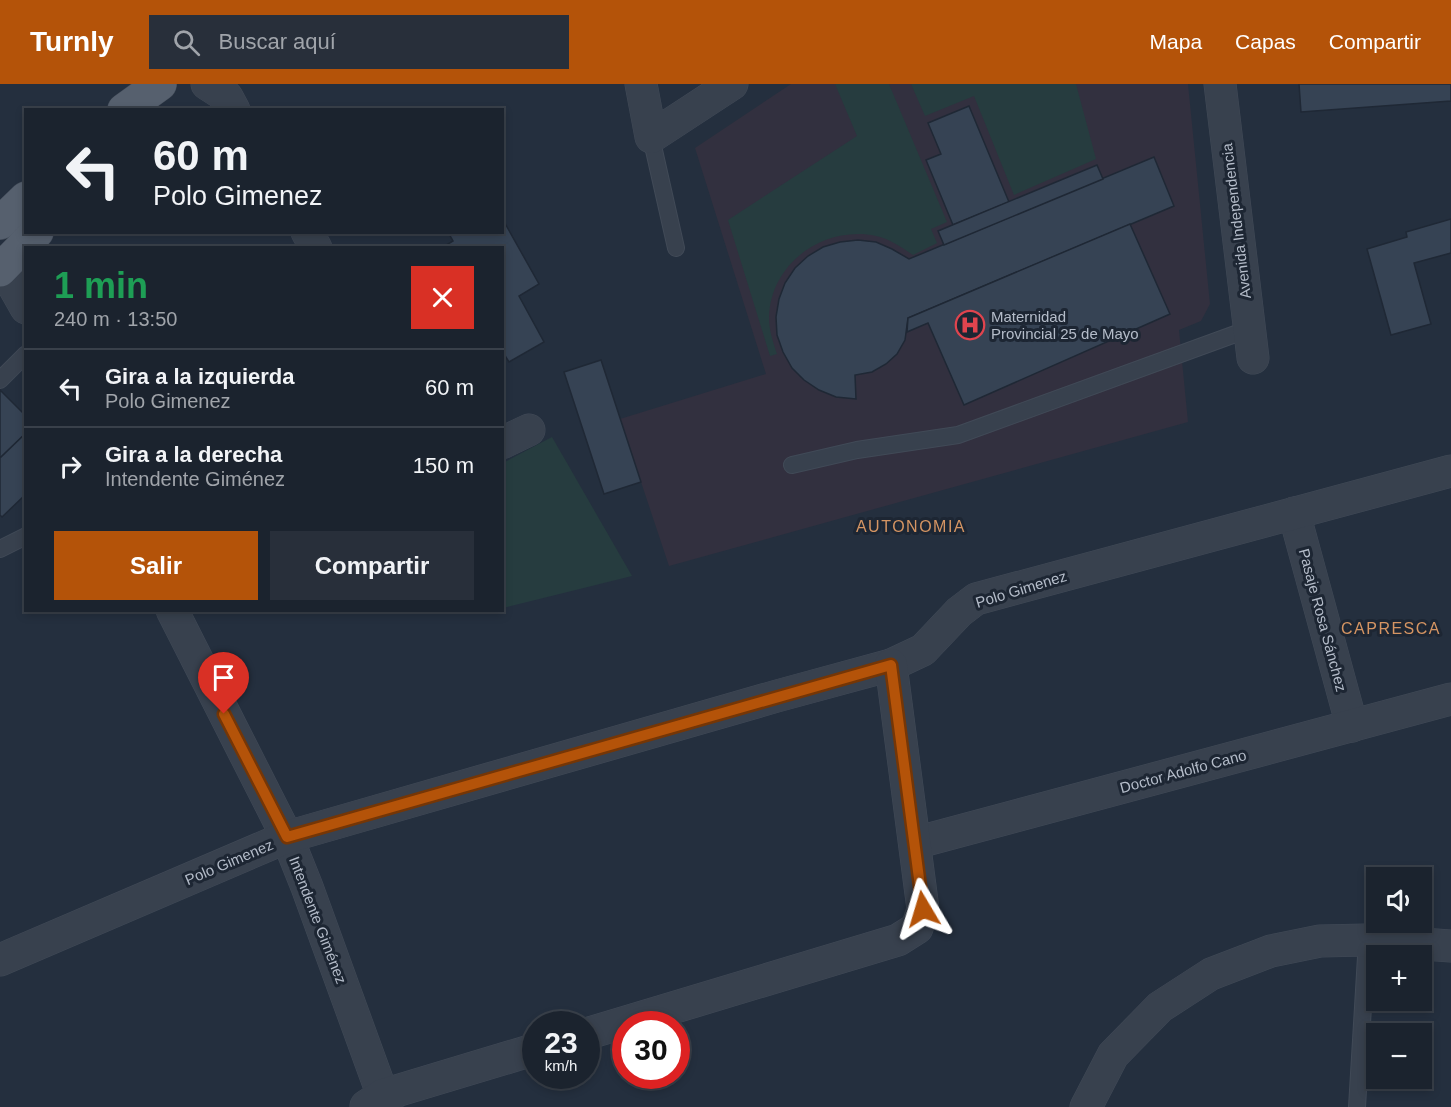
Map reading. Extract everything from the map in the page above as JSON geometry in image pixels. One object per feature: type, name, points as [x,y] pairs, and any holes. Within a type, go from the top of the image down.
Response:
[{"type":"main road","points":[[127,108],[160,84]]},
{"type":"main road","points":[[152,108],[170,84]]},
{"type":"main road","points":[[0,223],[24,200]]},
{"type":"main road","points":[[1,267],[35,234]]},
{"type":"street","points":[[207,84],[227,97],[233,108]]},
{"type":"street","points":[[641,84],[651,138],[732,84]]},
{"type":"street","name":"Avenida Independencia","points":[[1220,84],[1251,344]]},
{"type":"street","points":[[1,267],[24,305]]},
{"type":"street","name":"Polo Gimenez","points":[[0,960],[287,837],[891,665],[923,650],[959,612],[976,599],[1451,471]]},
{"type":"street","name":"Pasaje Rosa Sánchez","points":[[1294,513],[1352,726]]},
{"type":"street","name":"Intendente Giménez","points":[[173,612],[287,837],[307,887],[378,1103]]},
{"type":"street","points":[[600,1030],[898,940],[917,928],[923,909],[891,665]]},
{"type":"street","name":"Doctor Adolfo Cano","points":[[915,843],[1451,699]]},
{"type":"street","points":[[1086,1107],[1113,1055],[1160,1007],[1211,975],[1271,951],[1320,941],[1367,940],[1451,946]]},
{"type":"street","points":[[378,1103],[522,1054]]},
{"type":"lane","points":[[651,138],[676,248]]},
{"type":"lane","points":[[792,465],[857,450],[958,435],[1251,344]]},
{"type":"lane","points":[[0,380],[24,356]]},
{"type":"lane","points":[[0,549],[24,537]]},
{"type":"lane","points":[[1357,1107],[1367,940]]},
{"type":"shaded area","name":"Maternidad Provincial 25 de Mayo","points":[[791,84],[1188,84],[1210,304],[1201,321],[1179,330],[1188,422],[669,566],[620,419],[766,374],[695,148]]},
{"type":"green space","points":[[835,84],[889,84],[947,222],[931,229],[937,243],[913,255],[886,239],[857,234],[837,236],[803,252],[779,280],[772,298],[769,322],[777,354],[770,356],[728,220],[857,136]]},
{"type":"green space","points":[[911,84],[1076,84],[1096,159],[1014,195],[974,96],[925,116]]},
{"type":"green space","points":[[552,437],[632,576],[504,608],[504,462]]},
{"type":"building","points":[[1299,84],[1451,84],[1451,101],[1301,112]]},
{"type":"building","points":[[969,106],[1009,202],[953,225],[926,160],[941,154],[928,123]]},
{"type":"building","points":[[1154,157],[1174,206],[908,318],[905,340],[897,354],[872,372],[855,375],[856,399],[836,397],[819,390],[792,368],[783,352],[777,335],[776,317],[785,283],[795,268],[808,256],[823,247],[858,240],[876,242],[909,259]]},
{"type":"building","points":[[1097,165],[1103,179],[944,245],[938,231]]},
{"type":"building","points":[[1451,219],[1451,253],[1414,263],[1431,324],[1391,335],[1367,249],[1407,237],[1406,232]]},
{"type":"building","points":[[504,222],[539,284],[519,296],[544,342],[509,362],[504,354],[504,246],[445,246],[453,241],[449,234],[504,234]]},
{"type":"building","points":[[1130,224],[1170,314],[964,405],[928,323],[907,332],[908,318]]},
{"type":"building","points":[[601,360],[641,482],[604,494],[564,372]]},
{"type":"building","points":[[0,390],[24,414],[24,435],[0,458]]},
{"type":"building","points":[[24,435],[24,496],[2,517],[0,515],[0,458]]},
{"type":"place","name":"Maternidad Provincial 25 de Mayo","points":[[970,325]]},
{"type":"district","name":"AUTONOMIA","points":[[911,526]]},
{"type":"district","name":"CAPRESCA","points":[[1391,628]]},
{"type":"route","points":[[224,714],[287,837],[891,665],[923,909]]}]
